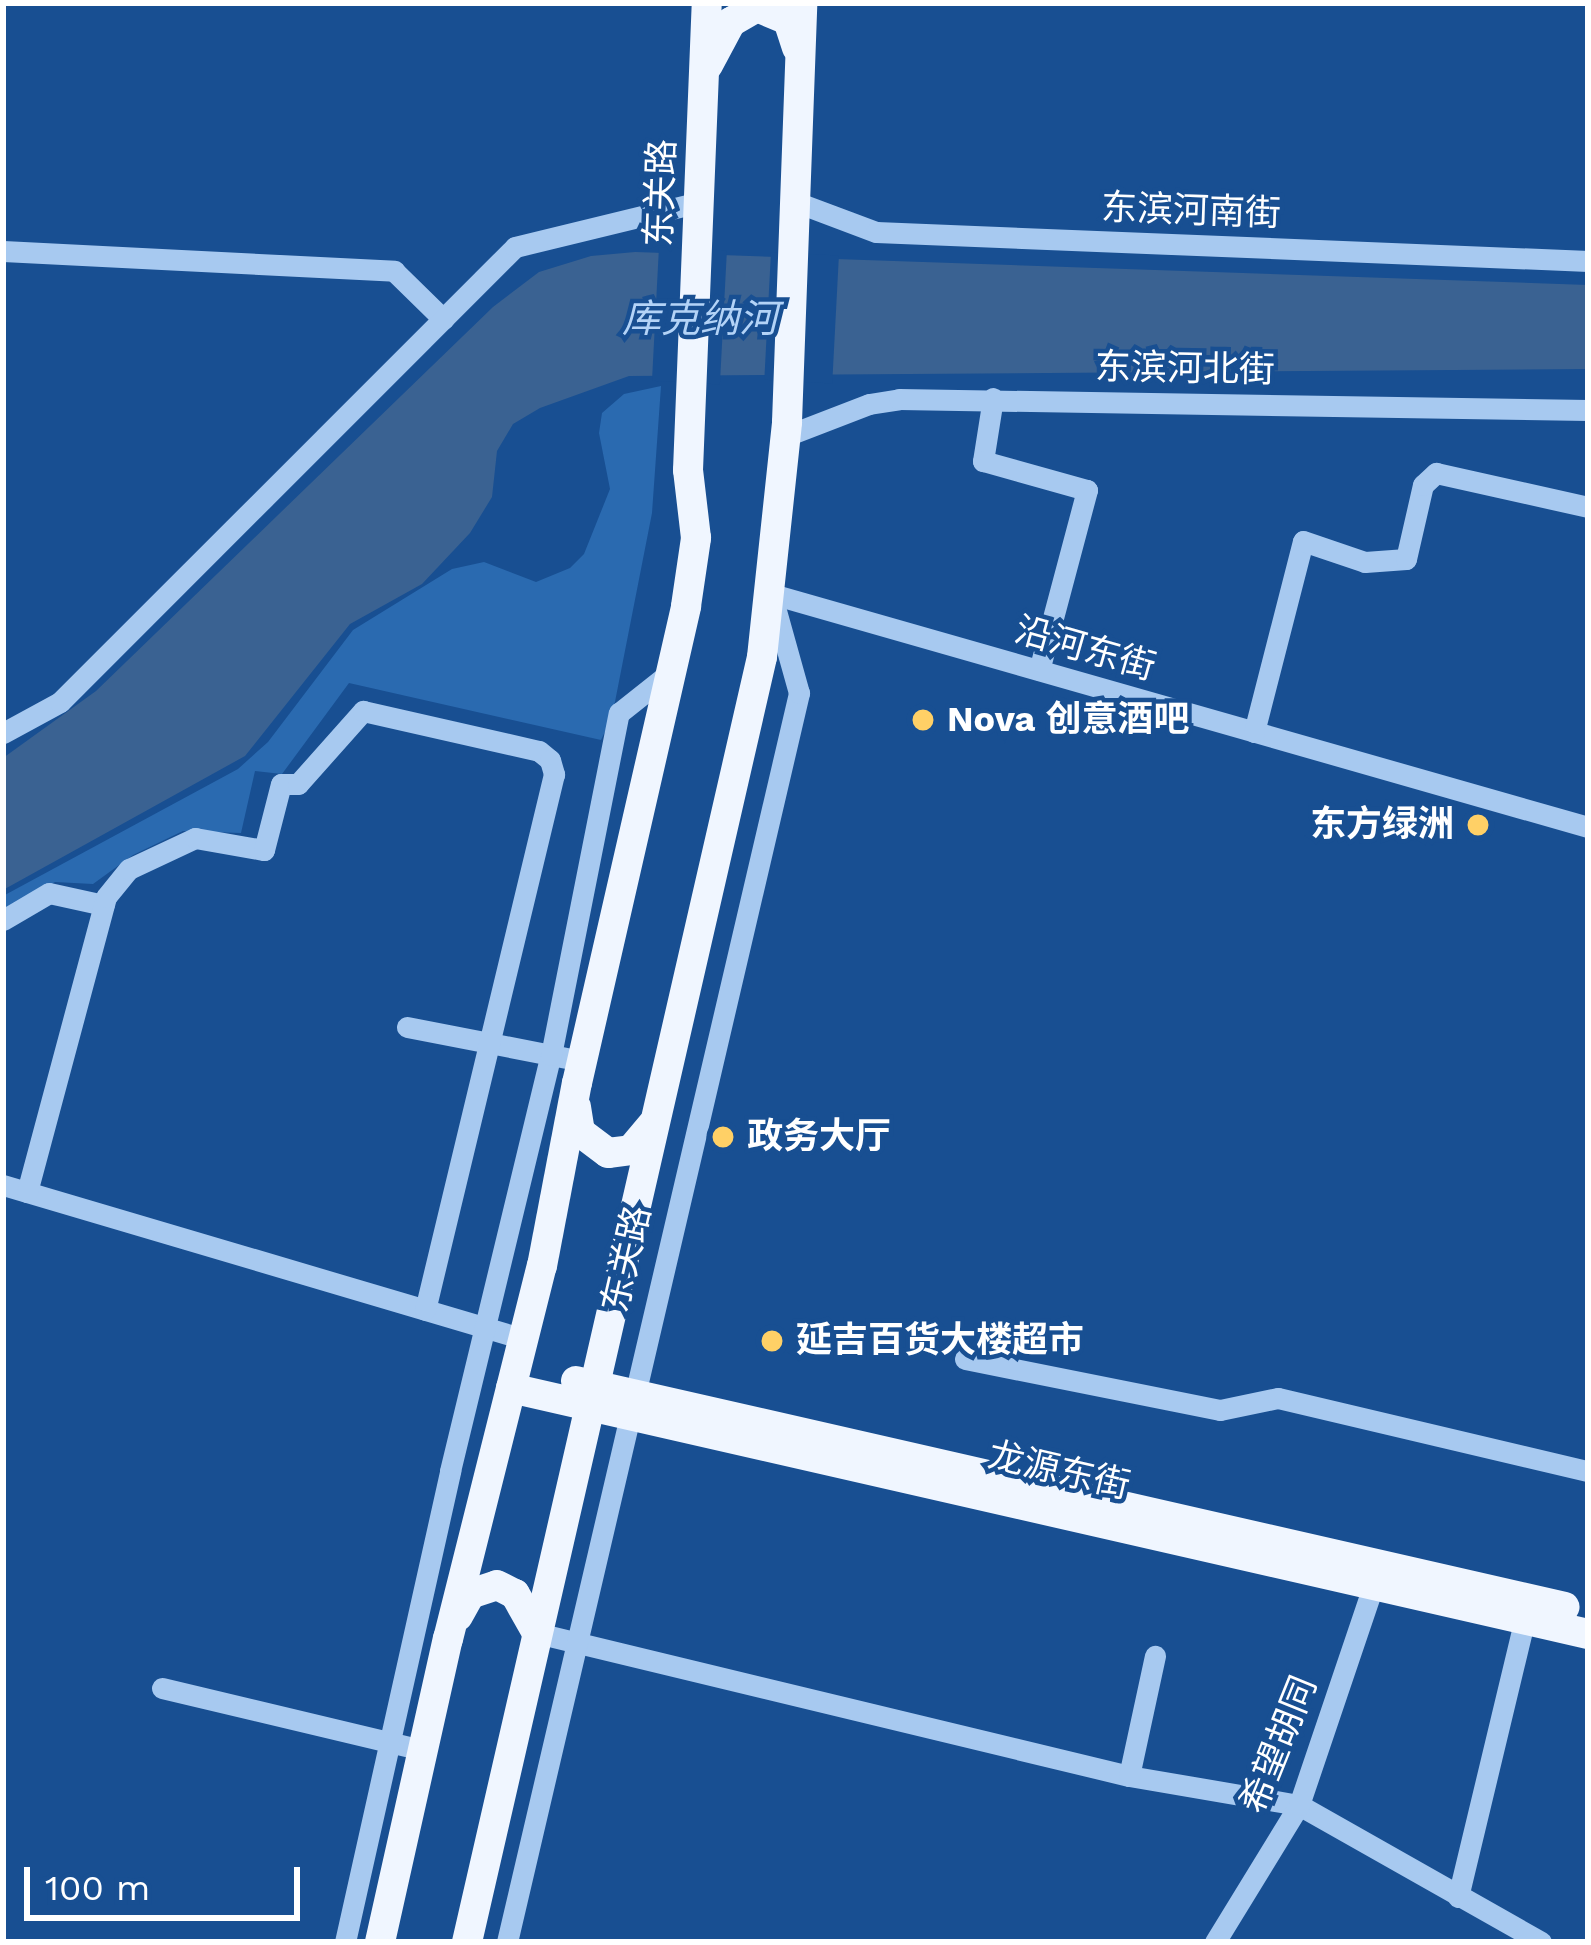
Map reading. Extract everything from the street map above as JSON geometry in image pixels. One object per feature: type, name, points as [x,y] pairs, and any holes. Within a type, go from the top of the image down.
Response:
[{"type":"main road","name":"东关路","points":[[380,1942],[448,1639],[517,1365],[673,671],[696,538],[688,470],[707,3]]},
{"type":"main road","name":"东关路","points":[[467,1942],[772,594],[787,429],[802,3]]},
{"type":"main road","points":[[704,72],[731,22],[757,7],[788,20],[800,66]]},
{"type":"main road","points":[[580,1072],[576,1120],[597,1149],[632,1150],[649,1134],[656,1114]]},
{"type":"main road","name":"龙源东街","points":[[517,1365],[592,1395],[1377,1572],[1588,1612]]},
{"type":"main road","name":"龙源东街","points":[[1377,1572],[1588,1634]]},
{"type":"main road","points":[[448,1639],[464,1601],[487,1586],[515,1594],[537,1633]]},
{"type":"street","points":[[3,733],[60,702],[514,247],[699,202]]},
{"type":"street","name":"东滨河南街","points":[[796,213],[876,232],[1588,261]]},
{"type":"street","points":[[3,251],[394,272],[442,319]]},
{"type":"street","points":[[993,398],[983,460],[1087,490],[1039,670]]},
{"type":"street","name":"东滨河北街","points":[[787,429],[869,404],[993,398],[1588,410]]},
{"type":"street","points":[[1254,732],[1303,542],[1364,562],[1406,559],[1424,485],[1436,473],[1588,507]]},
{"type":"street","name":"沿河东街","points":[[772,594],[1588,827]]},
{"type":"street","name":"东关路","points":[[507,1942],[799,693],[772,594]]},
{"type":"street","points":[[346,1942],[551,1054],[619,713],[673,671]]},
{"type":"street","points":[[27,1192],[104,905],[129,869],[183,841],[212,838],[264,850],[281,784],[298,784],[358,713],[539,751],[550,760],[554,774],[425,1310]]},
{"type":"street","points":[[3,920],[49,893],[104,905]]},
{"type":"street","points":[[407,1027],[551,1054],[580,1072]]},
{"type":"street","points":[[3,1184],[487,1328],[517,1365]]},
{"type":"street","points":[[965,1359],[1220,1410],[1278,1398],[1588,1471]]},
{"type":"street","name":"希望胡同","points":[[1215,1942],[1299,1805],[1377,1572]]},
{"type":"street","points":[[1458,1897],[1525,1618]]},
{"type":"street","points":[[537,1633],[1129,1776],[1299,1805],[1541,1942]]},
{"type":"street","points":[[1129,1776],[1154,1656]]},
{"type":"street","points":[[162,1688],[423,1750]]},
{"type":"shaded area","points":[[661,386],[652,513],[612,717],[601,740],[349,683],[282,774],[255,771],[241,833],[183,831],[133,855],[93,884],[55,882],[3,911],[3,896],[238,769],[268,742],[353,630],[452,569],[484,562],[536,582],[570,568],[584,554],[610,489],[599,433],[602,413],[624,394]]},
{"type":"water","name":"库克纳河","points":[[635,252],[1588,285],[1588,369],[629,376],[540,408],[513,424],[497,451],[492,497],[470,533],[422,584],[350,624],[245,756],[3,890],[3,758],[96,691],[493,307],[539,272],[591,256]]},
{"type":"pier","points":[[659,247],[727,251],[720,384],[652,381]]},
{"type":"pier","points":[[771,252],[839,256],[832,383],[764,380]]},
{"type":"place","name":"Nova 创意酒吧","points":[[923,720]]},
{"type":"place","name":"东方绿洲","points":[[1478,825]]},
{"type":"place","name":"政务大厅","points":[[723,1137]]},
{"type":"place","name":"延吉百货大楼超市","points":[[772,1341]]}]
